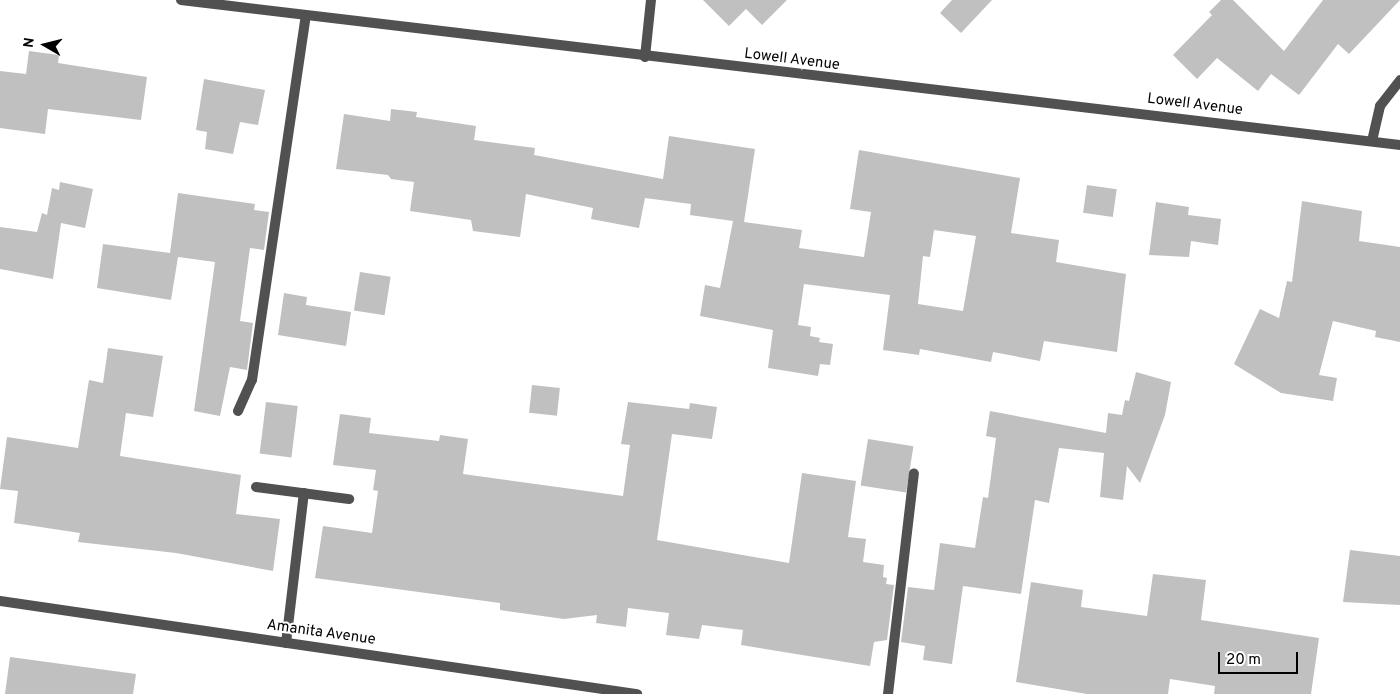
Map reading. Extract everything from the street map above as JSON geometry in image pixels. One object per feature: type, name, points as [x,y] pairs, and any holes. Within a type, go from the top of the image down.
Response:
[{"type":"street","name":"Lowell Avenue","points":[[181,0],[645,57],[1400,145]]},
{"type":"street","points":[[645,57],[651,0]]},
{"type":"street","points":[[238,411],[254,371],[306,16]]},
{"type":"street","points":[[1372,141],[1380,106],[1400,80]]},
{"type":"street","points":[[888,694],[914,474]]},
{"type":"street","points":[[256,487],[349,499]]},
{"type":"street","points":[[286,643],[304,493]]},
{"type":"street","name":"Amanita Avenue","points":[[0,602],[637,694]]},
{"type":"building","points":[[703,0],[787,0],[762,25],[746,9],[729,26]]},
{"type":"building","points":[[952,0],[992,0],[961,33],[940,13]]},
{"type":"building","points":[[1221,0],[1233,0],[1284,51],[1323,0],[1400,0],[1349,54],[1338,44],[1299,95],[1271,74],[1258,91],[1217,58],[1197,79],[1173,55],[1212,15],[1209,12]]},
{"type":"building","points":[[29,51],[59,55],[58,63],[147,77],[141,120],[48,109],[45,134],[0,128],[0,71],[26,74]]},
{"type":"building","points":[[204,79],[265,90],[258,125],[240,122],[233,154],[205,149],[207,132],[196,130]]},
{"type":"building","points":[[391,109],[417,112],[416,117],[476,126],[474,140],[535,148],[534,155],[663,179],[669,136],[755,149],[744,222],[802,230],[799,248],[864,257],[871,212],[850,209],[859,150],[1020,178],[1011,233],[1059,240],[1056,262],[1126,274],[1117,352],[1044,341],[1040,361],[993,352],[991,362],[920,349],[919,355],[883,350],[890,295],[804,284],[798,325],[811,327],[810,336],[820,338],[819,342],[833,344],[830,365],[820,364],[818,376],[768,368],[773,330],[700,316],[705,285],[720,288],[733,221],[690,215],[691,204],[645,198],[639,228],[591,219],[593,208],[526,194],[520,237],[473,231],[471,220],[410,211],[414,182],[391,179],[388,175],[336,169],[344,114],[390,121]],"holes":[[[934,230],[976,236],[963,311],[918,304],[923,256],[930,257]]]},
{"type":"building","points":[[60,182],[93,189],[85,228],[61,223],[53,279],[0,269],[0,227],[37,232],[42,213],[47,215],[52,188],[59,190]]},
{"type":"building","points":[[1087,185],[1117,189],[1113,217],[1083,213]]},
{"type":"building","points":[[178,193],[255,204],[254,210],[269,212],[264,250],[250,248],[240,321],[253,323],[247,370],[230,367],[220,416],[194,411],[215,262],[178,257],[171,300],[97,288],[103,244],[170,253]]},
{"type":"building","points":[[1302,201],[1362,211],[1359,241],[1400,247],[1400,342],[1375,337],[1376,331],[1333,321],[1319,375],[1337,378],[1333,401],[1281,393],[1234,364],[1260,309],[1279,318],[1287,281],[1292,282]]},
{"type":"building","points":[[1156,202],[1189,207],[1188,215],[1221,219],[1218,245],[1191,241],[1189,257],[1149,255]]},
{"type":"building","points":[[360,272],[391,277],[385,315],[354,311]]},
{"type":"building","points":[[284,293],[307,297],[306,305],[351,312],[346,346],[278,335]]},
{"type":"building","points":[[108,348],[163,356],[153,417],[126,413],[120,456],[241,475],[236,514],[280,519],[273,571],[176,553],[78,542],[80,533],[14,523],[18,491],[0,489],[7,437],[78,448],[89,380],[103,383]]},
{"type":"building","points":[[1136,372],[1171,382],[1165,415],[1140,483],[1127,466],[1123,500],[1100,497],[1104,453],[1059,448],[1049,503],[1035,500],[1021,594],[963,586],[952,664],[923,660],[925,646],[901,642],[908,587],[934,590],[940,543],[975,548],[983,497],[988,498],[996,438],[986,436],[990,411],[1106,433],[1108,413],[1122,415],[1125,400],[1129,401]]},
{"type":"building","points":[[532,385],[560,388],[557,416],[529,413]]},
{"type":"building","points":[[266,402],[298,406],[291,458],[260,454]]},
{"type":"building","points":[[628,402],[689,409],[690,403],[717,407],[712,439],[672,434],[657,540],[789,563],[802,473],[856,481],[848,537],[866,539],[863,562],[884,565],[883,577],[887,578],[886,584],[894,585],[887,640],[874,642],[870,666],[741,645],[743,630],[702,625],[699,639],[666,635],[669,613],[628,608],[626,627],[596,623],[597,615],[564,619],[500,610],[500,603],[315,578],[323,526],[372,533],[378,491],[373,490],[376,470],[333,465],[340,414],[371,418],[369,433],[439,441],[440,435],[468,439],[463,474],[623,496],[630,445],[621,444]]},
{"type":"building","points":[[868,439],[913,446],[906,493],[861,485]]},
{"type":"building","points":[[1350,550],[1400,556],[1400,605],[1343,602]]},
{"type":"building","points":[[1153,574],[1206,580],[1201,620],[1319,638],[1311,694],[1214,694],[1215,686],[1170,679],[1168,694],[1087,694],[1016,682],[1031,582],[1083,590],[1081,607],[1147,616]]},
{"type":"building","points":[[10,657],[136,674],[133,694],[5,694]]}]
